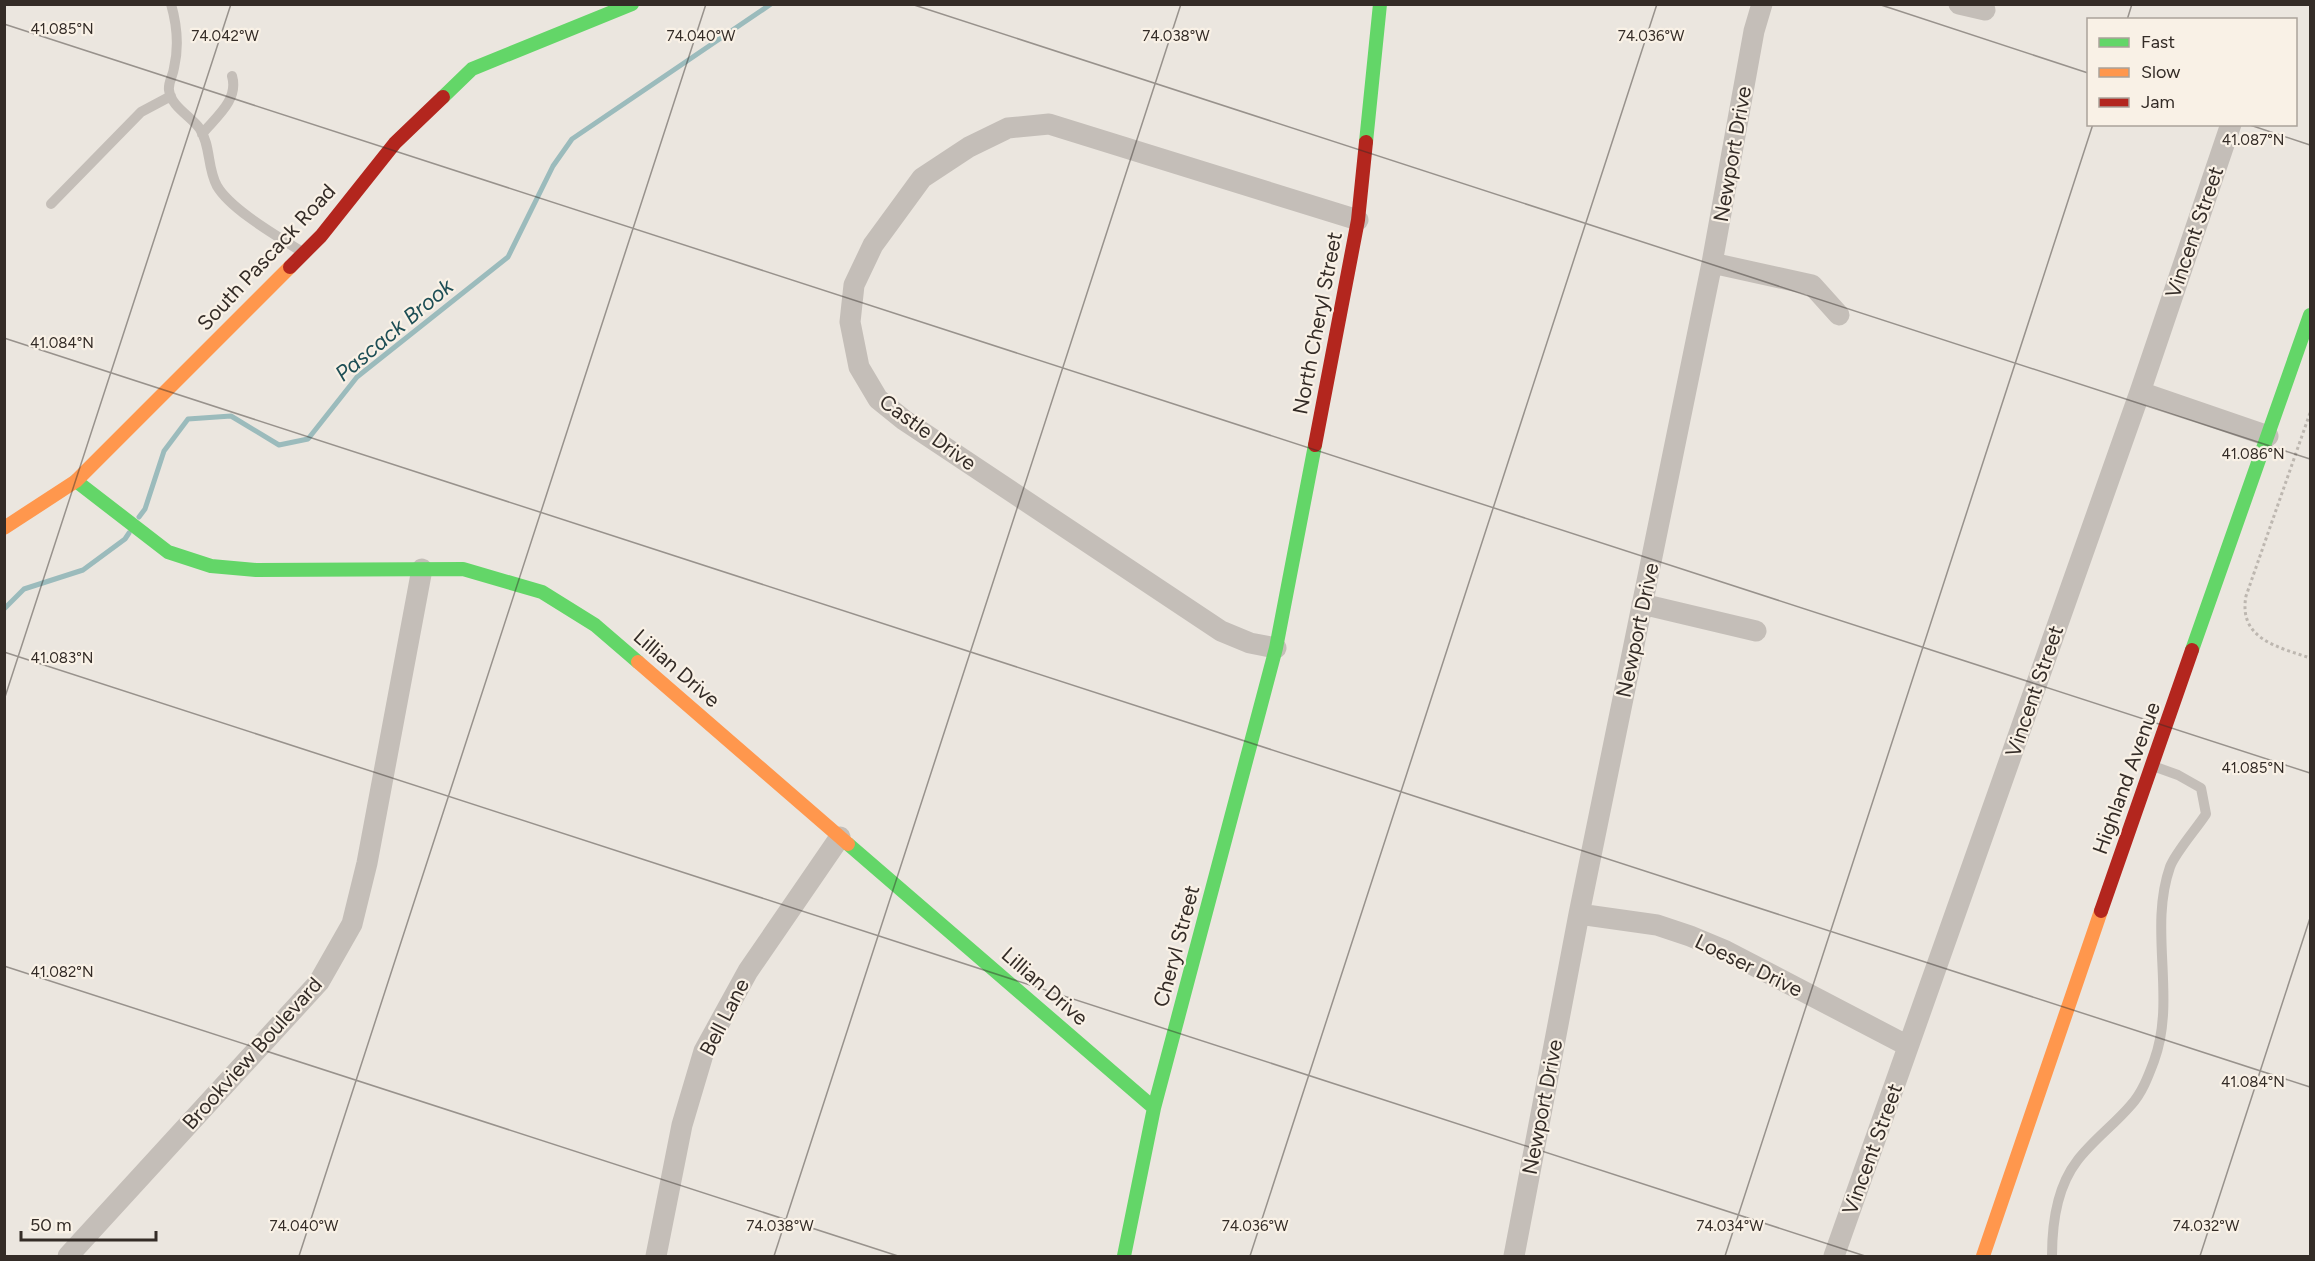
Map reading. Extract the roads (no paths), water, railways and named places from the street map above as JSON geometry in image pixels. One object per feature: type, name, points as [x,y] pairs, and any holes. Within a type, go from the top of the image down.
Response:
[{"type":"street","name":"South Pascack Road","points":[[4,528],[76,481],[321,236],[395,143],[472,69],[632,4]]},
{"type":"street","name":"North Cheryl Street","points":[[1276,648],[1358,220],[1380,4]]},
{"type":"street","name":"Newport Drive","points":[[1514,1257],[1579,914],[1712,263],[1754,31],[1762,4]]},
{"type":"street","points":[[1959,4],[1985,10]]},
{"type":"street","name":"Castle Drive","points":[[1276,648],[1250,643],[1221,631],[904,420],[878,399],[859,367],[850,322],[854,285],[873,244],[922,178],[969,147],[1008,128],[1049,124],[1358,220]]},
{"type":"street","name":"Vincent Street","points":[[1834,1257],[2140,392],[2230,126]]},
{"type":"street","points":[[1712,263],[1812,285],[1839,315]]},
{"type":"street","name":"Highland Avenue","points":[[1983,1257],[2084,959],[2310,315]]},
{"type":"street","points":[[2140,392],[2268,436]]},
{"type":"street","name":"Lillian Drive","points":[[76,481],[168,552],[211,566],[256,570],[463,569],[542,592],[595,625],[1154,1108]]},
{"type":"street","name":"Brookview Boulevard","points":[[68,1257],[319,982],[352,924],[367,863],[422,569]]},
{"type":"street","points":[[1642,604],[1756,632]]},
{"type":"street","name":"Cheryl Street","points":[[1124,1257],[1154,1108],[1276,648]]},
{"type":"street","name":"Bell Lane","points":[[656,1257],[682,1125],[704,1051],[748,971],[840,837]]},
{"type":"street","name":"Loeser Drive","points":[[1579,914],[1634,921],[1690,936],[1726,951],[1908,1046]]},
{"type":"lane","points":[[171,4],[175,18],[177,44],[174,70],[170,80],[171,96],[202,134],[211,173],[218,187],[229,201],[304,253]]},
{"type":"lane","points":[[202,134],[232,97],[235,84],[232,76]]},
{"type":"lane","points":[[51,204],[141,112],[171,96]]},
{"type":"lane","points":[[2052,1257],[2055,1212],[2071,1171],[2092,1143],[2133,1104],[2155,1058],[2163,1026],[2162,904],[2171,865],[2206,814],[2201,788],[2178,775],[2153,766]]},
{"type":"waterway","name":"Pascack Brook","points":[[139,517],[145,509],[164,451],[188,419],[231,416],[279,445],[308,439],[357,377],[508,257],[553,166],[572,139],[771,4]]},
{"type":"waterway","name":"Pascack Brook","points":[[4,609],[24,589],[83,570],[125,539],[129,533]]}]
